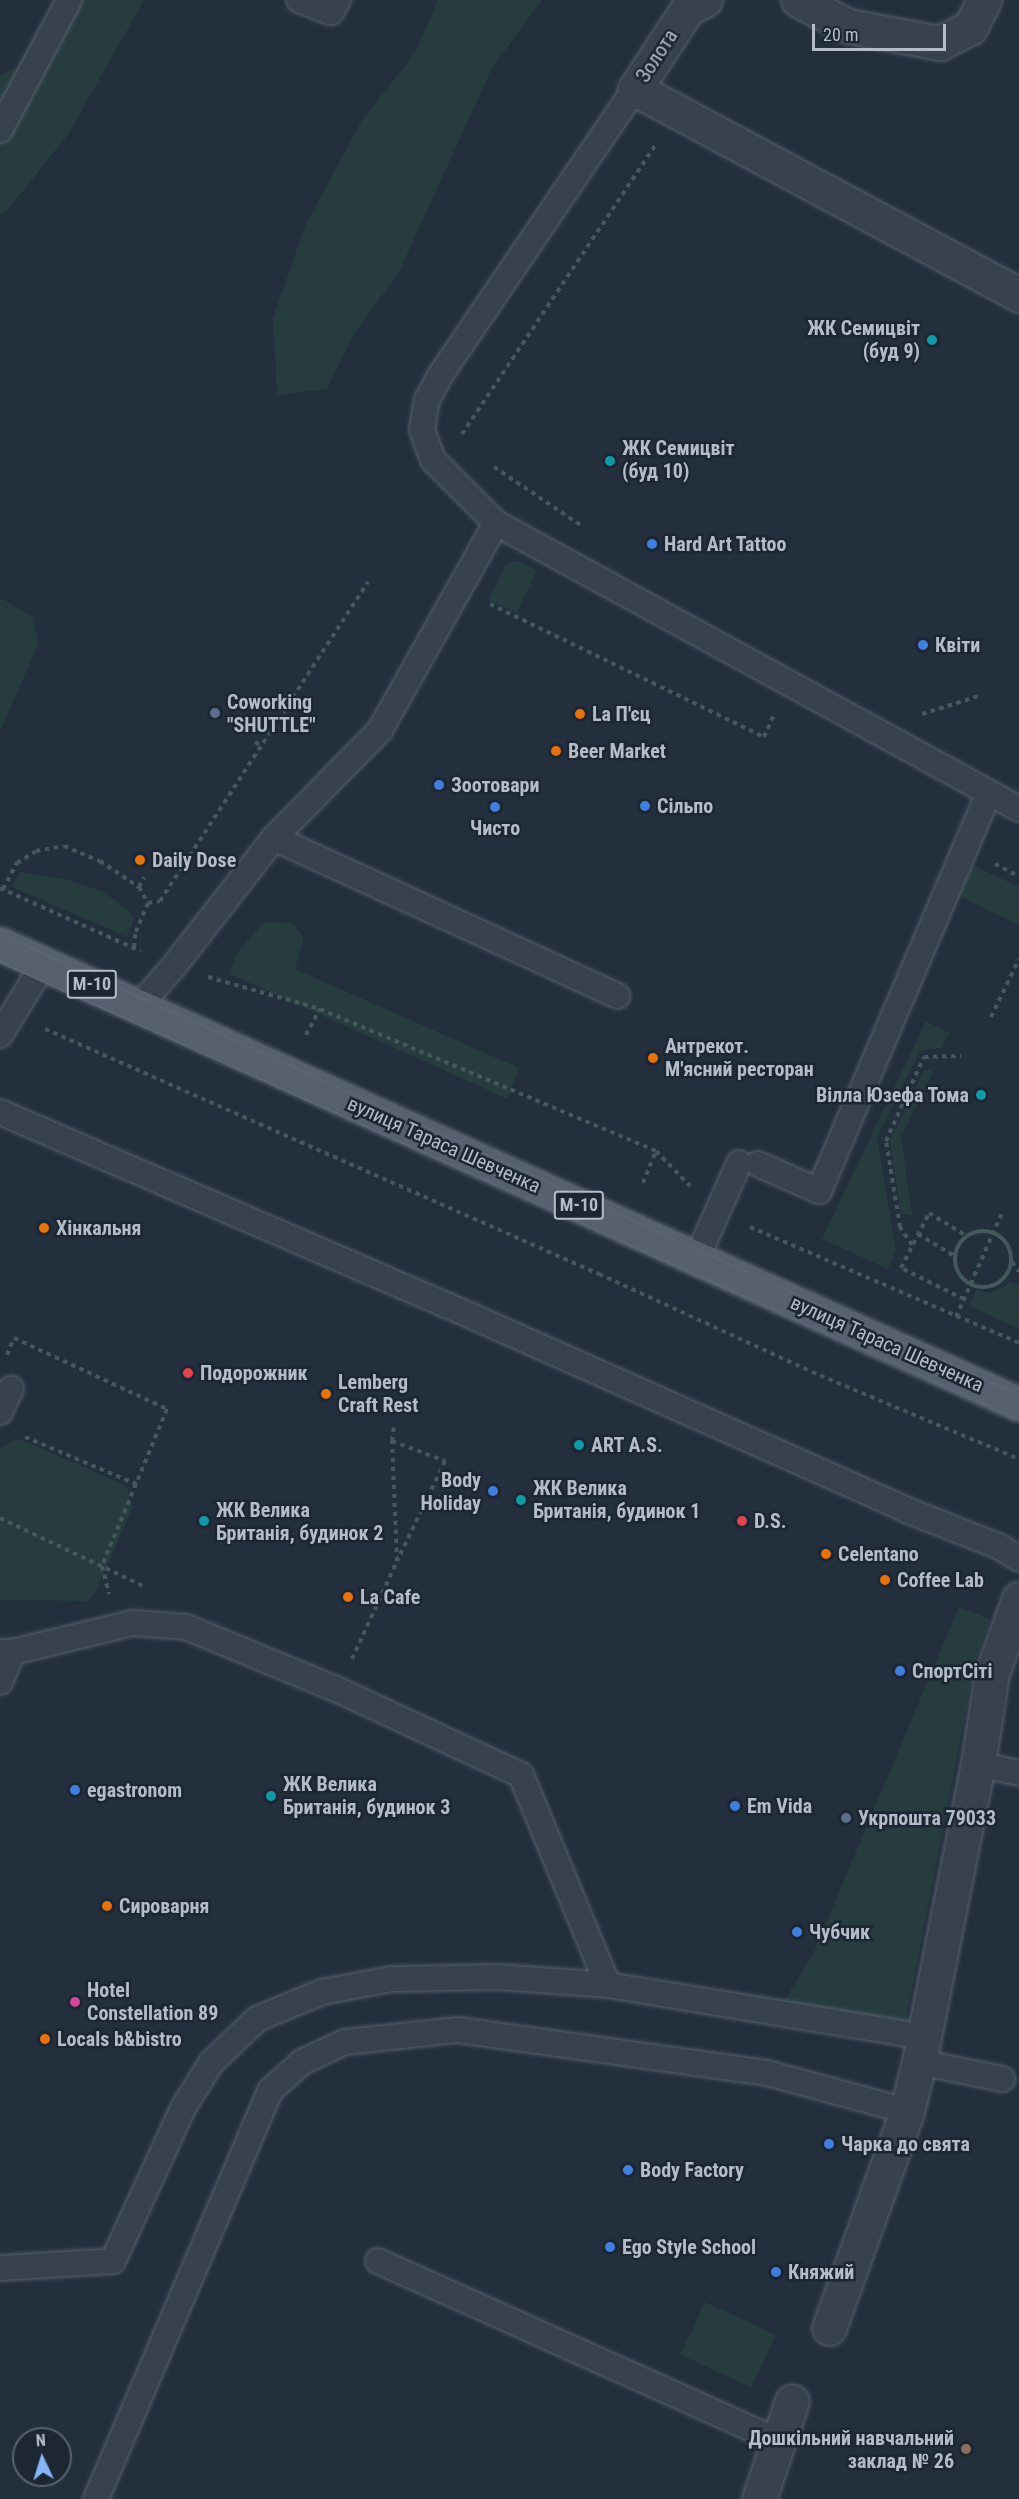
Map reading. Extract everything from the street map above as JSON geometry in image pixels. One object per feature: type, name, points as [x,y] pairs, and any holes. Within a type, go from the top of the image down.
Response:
[{"type":"main road","name":"вулиця Тараса Шевченка","points":[[0,944],[45,962],[287,1075],[1019,1404]]},
{"type":"street","name":"Золота","points":[[635,89],[688,8],[705,0]]},
{"type":"street","points":[[798,0],[848,26],[940,43],[970,28],[984,0]]},
{"type":"street","points":[[635,89],[1019,295]]},
{"type":"street","points":[[828,2328],[907,2111],[978,1764],[992,1673],[1019,1599]]},
{"type":"street","points":[[759,2499],[792,2401]]},
{"type":"lane","points":[[0,130],[69,0]]},
{"type":"lane","points":[[298,0],[331,12],[338,0]]},
{"type":"lane","points":[[635,89],[439,376],[427,400],[422,430],[433,460],[496,523],[1019,809]]},
{"type":"lane","points":[[139,1005],[174,966],[274,838],[380,730],[496,523]]},
{"type":"lane","points":[[697,1258],[717,1212],[748,1163],[819,1191],[989,793]]},
{"type":"lane","points":[[274,838],[617,996]]},
{"type":"lane","points":[[0,1035],[45,962]]},
{"type":"lane","points":[[0,1112],[449,1306],[904,1509],[1000,1547],[1019,1559]]},
{"type":"lane","points":[[0,1412],[11,1388]]},
{"type":"lane","points":[[0,1682],[6,1652],[132,1623],[186,1627],[338,1690],[521,1775],[608,1985]]},
{"type":"lane","points":[[978,1764],[1019,1773]]},
{"type":"lane","points":[[0,2268],[113,2261],[183,2108],[211,2063],[256,2019],[322,1992],[392,1979],[499,1977],[608,1985],[921,2050],[1002,2079]]},
{"type":"lane","points":[[96,2499],[270,2091],[302,2062],[345,2042],[458,2031],[767,2073],[907,2111]]},
{"type":"lane","points":[[378,2261],[778,2441]]},
{"type":"path","points":[[456,442],[678,112]]},
{"type":"path","points":[[148,903],[160,901],[368,582]]},
{"type":"path","points":[[482,600],[764,737],[778,707]]},
{"type":"path","points":[[915,717],[979,696]]},
{"type":"path","points":[[255,742],[261,746]]},
{"type":"path","points":[[148,903],[139,886],[100,861],[64,846],[36,851],[17,863],[1,889],[174,966],[320,1008],[656,1152],[717,1212],[1019,1343]]},
{"type":"path","points":[[964,850],[1019,876]]},
{"type":"path","points":[[139,886],[144,877]]},
{"type":"path","points":[[134,948],[135,934],[148,903]]},
{"type":"path","points":[[991,1017],[1019,958]]},
{"type":"path","points":[[306,1035],[320,1008]]},
{"type":"path","points":[[16,1010],[39,1027],[599,1274],[812,1372],[1019,1459]]},
{"type":"path","points":[[912,1245],[900,1227],[886,1141],[924,1057],[961,1056]]},
{"type":"path","points":[[262,1126],[265,1119]]},
{"type":"path","points":[[643,1183],[656,1152]]},
{"type":"path","points":[[964,1299],[902,1268],[929,1213],[965,1235]]},
{"type":"path","points":[[956,1317],[1002,1213]]},
{"type":"path","points":[[1012,1262],[1002,1280],[987,1288],[970,1285],[956,1268],[956,1249],[965,1235],[978,1230],[994,1233],[1007,1244],[1012,1262],[1019,1272]]},
{"type":"path","points":[[918,1234],[956,1258]]},
{"type":"path","points":[[14,1338],[167,1409],[102,1566],[109,1596]]},
{"type":"path","points":[[394,1427],[392,1441],[397,1561]]},
{"type":"path","points":[[20,1437],[27,1436],[136,1484]]},
{"type":"path","points":[[338,1690],[445,1461],[392,1441]]},
{"type":"path","points":[[0,1518],[153,1591]]},
{"type":"green space","points":[[56,0],[144,0],[69,133],[6,212],[0,214],[0,75],[17,68]]},
{"type":"green space","points":[[438,0],[542,0],[492,68],[398,274],[355,332],[327,389],[277,395],[273,318],[305,226],[362,120],[415,53]]},
{"type":"green space","points":[[517,561],[537,570],[517,613],[488,600],[506,564]]},
{"type":"green space","points":[[0,598],[32,617],[39,643],[0,731]]},
{"type":"green space","points":[[973,865],[1019,887],[1019,925],[959,896]]},
{"type":"green space","points":[[20,872],[65,879],[102,891],[128,910],[134,920],[127,937],[12,887]]},
{"type":"green space","points":[[264,922],[292,923],[304,938],[295,969],[519,1068],[508,1099],[230,974],[236,954]]},
{"type":"green space","points":[[926,1021],[949,1033],[942,1048],[920,1051],[877,1137],[896,1250],[888,1269],[822,1239]]},
{"type":"green space","points":[[935,1068],[901,1137],[912,1215],[901,1214],[890,1140],[924,1070]]},
{"type":"green space","points":[[1010,1281],[1019,1286],[1019,1329],[969,1306],[976,1290],[989,1293],[1004,1287]]},
{"type":"green space","points":[[22,1440],[120,1483],[128,1489],[132,1508],[95,1594],[87,1601],[0,1600],[0,1449],[13,1441]]},
{"type":"green space","points":[[959,1607],[990,1619],[975,1664],[903,2034],[781,2006],[813,1954]]},
{"type":"green space","points":[[705,2302],[776,2335],[751,2388],[680,2355]]},
{"type":"tram line","points":[[0,934],[1019,1395]]},
{"type":"tram line","points":[[0,962],[1019,1419]]},
{"type":"place","name":"ЖК Семицвіт (буд 9)","points":[[932,340]]},
{"type":"place","name":"ЖК Семицвіт (буд 10)","points":[[610,461]]},
{"type":"place","name":"Hard Art Tattoo","points":[[652,544]]},
{"type":"place","name":"Квіти","points":[[923,645]]},
{"type":"place","name":"Coworking \"SHUTTLE\"","points":[[215,713]]},
{"type":"place","name":"La П'єц","points":[[580,714]]},
{"type":"place","name":"Beer Market","points":[[556,751]]},
{"type":"place","name":"Зоотовари","points":[[439,785]]},
{"type":"place","name":"Сільпо","points":[[645,806]]},
{"type":"place","name":"Чисто","points":[[495,807]]},
{"type":"place","name":"Daily Dose","points":[[140,860]]},
{"type":"place","name":"Антрекот. М'ясний ресторан","points":[[653,1058]]},
{"type":"place","name":"Вілла Юзефа Тома","points":[[981,1095]]},
{"type":"place","name":"Хінкальня","points":[[44,1228]]},
{"type":"place","name":"Подорожник","points":[[188,1373]]},
{"type":"place","name":"Lemberg Craft Rest","points":[[326,1394]]},
{"type":"place","name":"ART A.S.","points":[[579,1445]]},
{"type":"place","name":"Body Holiday","points":[[493,1491]]},
{"type":"place","name":"ЖК Велика Британія, будинок 1","points":[[521,1500]]},
{"type":"place","name":"ЖК Велика Британія, будинок 2","points":[[204,1521]]},
{"type":"place","name":"D.S.","points":[[742,1521]]},
{"type":"place","name":"Celentano","points":[[826,1554]]},
{"type":"place","name":"Coffee Lab","points":[[885,1580]]},
{"type":"place","name":"La Cafe","points":[[348,1597]]},
{"type":"place","name":"СпортСіті","points":[[900,1671]]},
{"type":"place","name":"egastronom","points":[[75,1790]]},
{"type":"place","name":"ЖК Велика Британія, будинок 3","points":[[271,1796]]},
{"type":"place","name":"Em Vida","points":[[735,1806]]},
{"type":"place","name":"Укрпошта 79033","points":[[846,1818]]},
{"type":"place","name":"Сироварня","points":[[107,1906]]},
{"type":"place","name":"Чубчик","points":[[797,1932]]},
{"type":"place","name":"Hotel Constellation 89","points":[[75,2002]]},
{"type":"place","name":"Locals b&bistro","points":[[45,2039]]},
{"type":"place","name":"Чарка до свята","points":[[829,2144]]},
{"type":"place","name":"Body Factory","points":[[628,2170]]},
{"type":"place","name":"Ego Style School","points":[[610,2247]]},
{"type":"place","name":"Княжий","points":[[776,2272]]},
{"type":"place","name":"Дошкільний навчальний заклад № 26","points":[[966,2449]]}]
